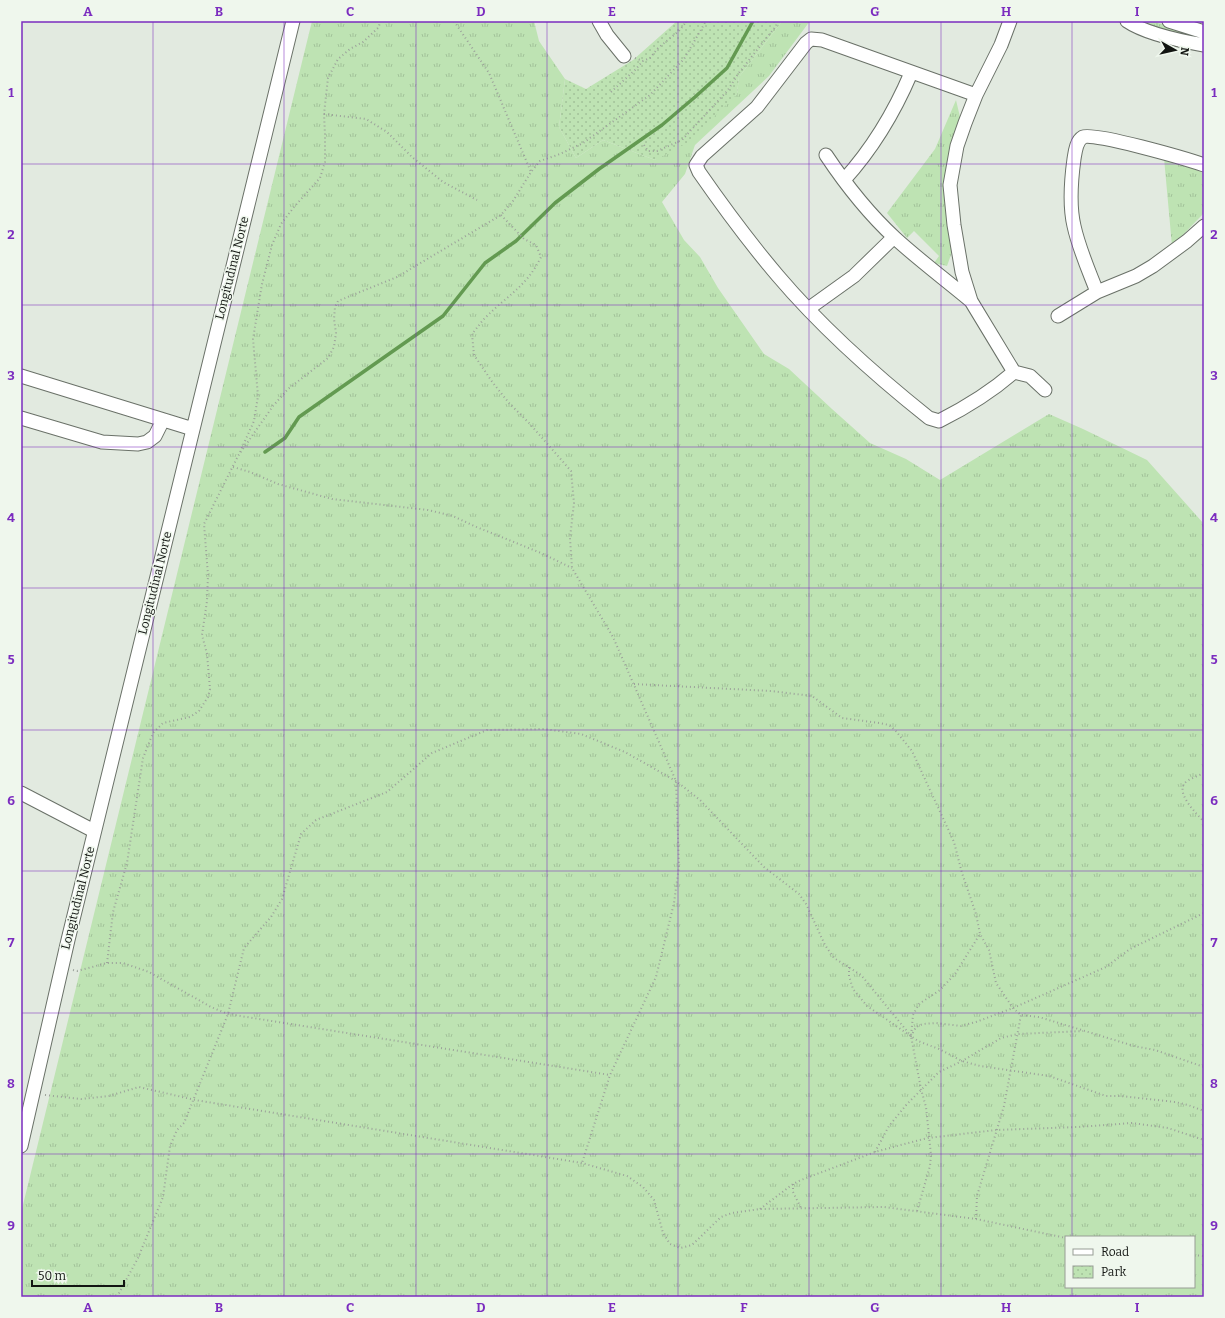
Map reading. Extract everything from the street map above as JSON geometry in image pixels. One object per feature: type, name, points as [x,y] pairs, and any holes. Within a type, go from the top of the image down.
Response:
[{"type":"street","name":"Longitudinal Norte","points":[[21,1146],[27,1093],[62,964],[293,21]]},
{"type":"street","points":[[599,21],[607,35],[624,56]]},
{"type":"street","points":[[970,301],[959,255],[950,185],[957,146],[965,123],[976,95],[1001,45],[1010,21]]},
{"type":"street","points":[[1127,21],[1133,25],[1182,41],[1204,45]]},
{"type":"street","points":[[1169,21],[1204,32]]},
{"type":"street","points":[[976,95],[822,40],[811,39],[806,43],[757,107],[698,160],[696,165],[699,172],[724,208],[751,243],[808,309],[839,341],[872,371],[929,418],[939,421],[959,411],[991,392],[1014,372]]},
{"type":"street","points":[[844,180],[859,163],[883,130],[911,73]]},
{"type":"street","points":[[1097,292],[1073,225],[1071,181],[1075,150],[1079,140],[1084,137],[1091,136],[1145,148],[1204,164]]},
{"type":"street","points":[[826,155],[844,180],[876,219],[894,237],[970,301],[1014,372],[1030,376],[1046,390]]},
{"type":"street","points":[[1058,316],[1097,292],[1136,276],[1153,266],[1187,241],[1204,226]]},
{"type":"street","points":[[808,309],[854,276],[894,237]]},
{"type":"street","points":[[935,270],[941,273],[948,273],[953,270],[958,262],[959,255]]},
{"type":"street","points":[[21,376],[193,429]]},
{"type":"street","points":[[21,418],[102,442],[138,444],[147,442],[155,436],[164,420]]},
{"type":"street","points":[[21,793],[94,831]]},
{"type":"path","points":[[107,963],[114,912],[127,863],[143,758],[153,733],[163,723],[190,718],[200,711],[208,697],[210,689],[207,654],[202,635],[207,601],[208,574],[204,524],[254,421],[258,396],[253,339],[262,284],[272,245],[281,224],[294,206],[320,178],[325,162],[326,135],[324,114],[328,78],[338,59],[350,49],[363,42],[378,28],[381,21]]},
{"type":"path","points":[[454,21],[490,73],[531,172]]},
{"type":"path","points":[[611,92],[643,61],[650,58],[658,48],[679,31],[687,21]]},
{"type":"path","points":[[238,456],[273,406],[288,389],[328,358],[334,347],[336,333],[334,319],[335,307],[338,302],[397,278],[501,215],[513,201],[531,172],[540,161],[560,154],[583,143],[650,95],[684,58],[706,21]]},
{"type":"path","points":[[644,145],[648,151],[657,152],[682,140],[728,90],[738,74],[776,26],[777,21]]},
{"type":"path","points":[[624,56],[643,61]]},
{"type":"path","points":[[324,114],[366,119],[387,132],[412,157],[443,182],[477,200]]},
{"type":"path","points":[[501,215],[524,239],[536,245],[541,256],[534,270],[519,289],[485,318],[472,334],[474,355],[509,403],[530,424],[571,471],[574,502],[570,538],[572,568],[613,637],[676,781],[679,866],[674,903],[656,977],[610,1075],[582,1163]]},
{"type":"path","points":[[233,467],[250,472],[278,484],[332,499],[428,510],[453,516],[541,553],[572,568]]},
{"type":"path","points":[[634,684],[771,691],[812,696],[842,718],[880,722],[889,725],[912,751],[954,842],[962,873],[976,914],[980,934],[989,950],[996,984],[1013,1008],[1021,1015],[1039,1017],[1134,1046],[1155,1050],[1204,1067]]},
{"type":"path","points":[[117,1297],[138,1258],[163,1197],[170,1146],[177,1130],[184,1123],[195,1100],[228,1014],[244,948],[271,917],[282,899],[301,834],[316,820],[387,792],[432,753],[487,730],[544,729],[581,734],[625,752],[676,781],[700,800],[764,867],[799,894],[806,904],[825,945],[834,958],[861,975],[911,1036]]},
{"type":"path","points":[[1204,773],[1187,781],[1183,790],[1185,799],[1204,822]]},
{"type":"path","points":[[911,1036],[916,1027],[923,1024],[936,1023],[961,1026],[1013,1008],[1106,967],[1130,949],[1204,913]]},
{"type":"path","points":[[917,1211],[930,1166],[931,1155],[928,1138],[926,1107],[911,1036],[913,1015],[919,1004],[940,990],[955,974],[980,934]]},
{"type":"path","points":[[62,964],[77,971],[107,963],[123,964],[149,972],[211,1007],[228,1014],[610,1075]]},
{"type":"path","points":[[849,968],[849,976],[853,988],[867,1006],[918,1041],[939,1049],[962,1061],[980,1066],[1050,1076],[1106,1096],[1121,1096],[1175,1102],[1204,1111]]},
{"type":"path","points":[[976,1219],[977,1196],[1004,1106],[1012,1070],[1021,1015]]},
{"type":"path","points":[[875,1152],[889,1126],[938,1072],[962,1061],[1001,1038],[1018,1034],[1087,1031]]},
{"type":"path","points":[[27,1093],[81,1099],[109,1096],[140,1087],[195,1100],[582,1163],[627,1176],[643,1187],[654,1200],[663,1234],[670,1244],[680,1248],[692,1245],[721,1217],[732,1213],[760,1209],[884,1207],[976,1219],[1065,1238]]},
{"type":"path","points":[[760,1209],[793,1184],[801,1180],[875,1152],[928,1138],[996,1130],[1078,1127],[1132,1123],[1168,1128],[1204,1140]]},
{"type":"path","points":[[793,1184],[793,1192],[801,1208]]},
{"type":"green space","points":[[312,21],[534,21],[539,41],[565,79],[559,127],[576,158],[603,140],[655,160],[737,94],[739,77],[781,21],[810,21],[769,76],[695,145],[685,174],[662,202],[684,240],[700,257],[718,288],[764,354],[789,369],[870,443],[906,459],[940,480],[1049,414],[1147,460],[1204,524],[1204,1297],[21,1297],[21,1213]]},
{"type":"green space","points":[[677,21],[781,21],[739,77],[737,94],[689,142],[655,160],[603,140],[576,158],[559,127],[565,79],[586,89],[633,60]]},
{"type":"green space","points":[[1134,21],[1151,21],[1202,35],[1200,40]]},
{"type":"green space","points":[[956,100],[960,117],[953,136],[949,156],[945,195],[948,233],[952,252],[947,266],[934,263],[939,256],[914,231],[907,238],[887,213],[935,149]]},
{"type":"green space","points":[[1164,158],[1204,173],[1204,213],[1172,246]]},
{"type":"waterway","points":[[265,452],[285,438],[299,417],[443,316],[485,263],[516,241],[555,203],[599,169],[662,125],[695,97],[727,68],[753,21]]}]
